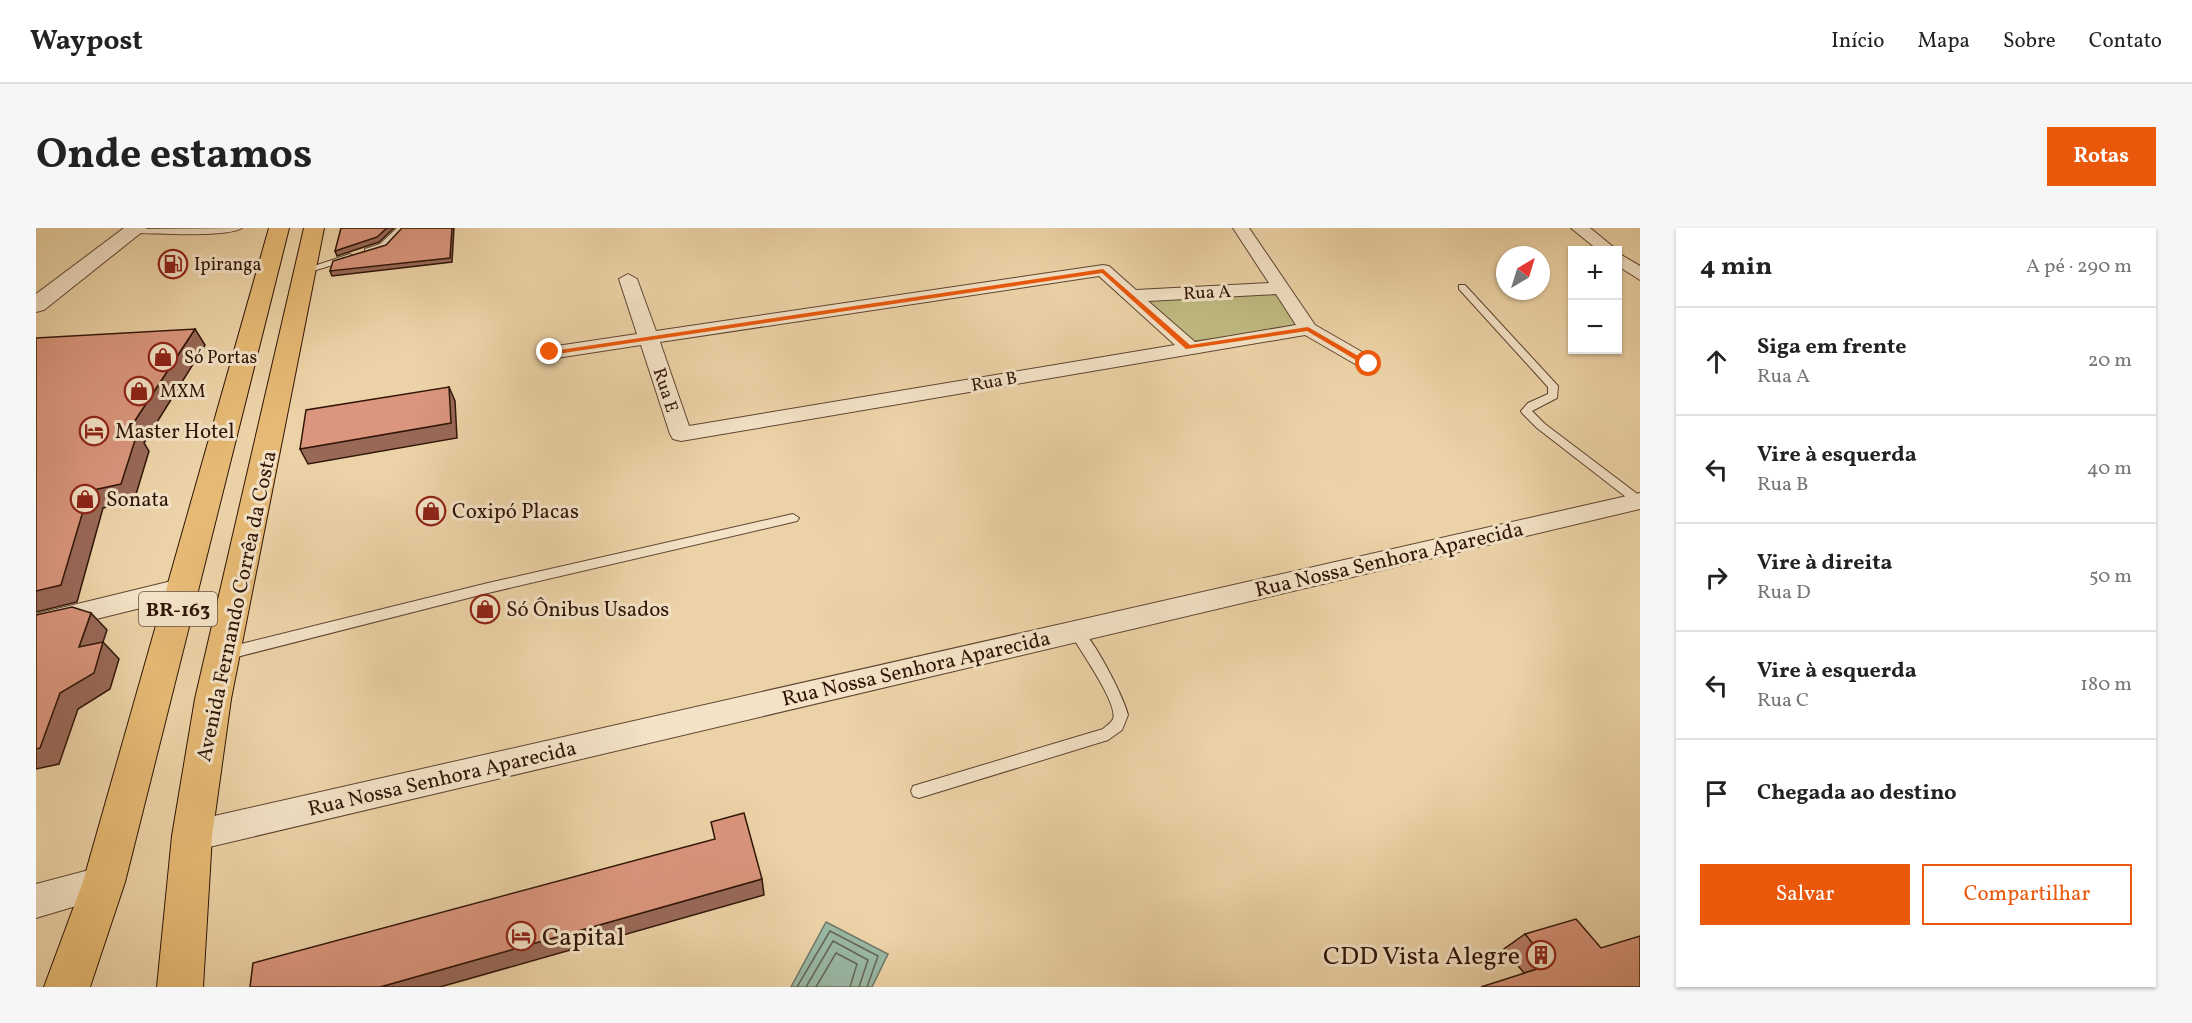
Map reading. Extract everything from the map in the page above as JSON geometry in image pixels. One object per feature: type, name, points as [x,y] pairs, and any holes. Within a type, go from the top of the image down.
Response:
[{"type":"highway","name":"BR-163","points":[[67,987],[104,882],[279,228]]},
{"type":"highway","name":"Avenida Fernando Corrêa da Costa","points":[[180,987],[192,836],[223,654],[315,228]]},
{"type":"street","points":[[1241,228],[1283,288],[1308,329],[1369,364]]},
{"type":"street","points":[[1579,228],[1603,246]]},
{"type":"street","points":[[36,305],[135,230]]},
{"type":"street","points":[[1622,262],[1640,275]]},
{"type":"street","points":[[550,352],[1103,270],[1189,348]]},
{"type":"street","name":"Rua E","points":[[628,279],[681,434]]},
{"type":"street","name":"Rua A","points":[[1131,296],[1283,288]]},
{"type":"street","name":"Rua B","points":[[681,434],[1308,329]]},
{"type":"street","name":"Rua Nossa Senhora Aparecida","points":[[192,836],[1640,501]]},
{"type":"street","points":[[36,624],[184,588]]},
{"type":"street","points":[[36,902],[104,882]]},
{"type":"lane","points":[[135,230],[212,231],[238,228]]},
{"type":"lane","points":[[306,270],[383,246],[402,228]]},
{"type":"lane","points":[[1462,286],[1553,386],[1553,396],[1532,405],[1526,411],[1541,426],[1640,501]]},
{"type":"lane","points":[[223,654],[488,588],[793,518]]},
{"type":"lane","points":[[919,791],[1108,734],[1119,723],[1121,713],[1098,666],[1076,631]]},
{"type":"shaded area","points":[[1277,290],[1302,327],[1190,342],[1140,298]]},
{"type":"water","points":[[826,922],[888,954],[872,987],[791,987]]},
{"type":"building","points":[[341,228],[387,228],[377,237],[335,251]]},
{"type":"building","points":[[402,228],[452,228],[450,258],[330,271],[333,261],[386,245]]},
{"type":"building","points":[[195,329],[130,428],[137,434],[121,484],[89,491],[61,585],[36,591],[36,338]]},
{"type":"building","points":[[449,387],[451,423],[300,449],[306,410]]},
{"type":"building","points":[[72,607],[91,613],[79,647],[103,642],[94,673],[60,693],[40,748],[36,749],[36,615]]},
{"type":"building","name":"Capital","points":[[744,813],[762,879],[380,987],[250,987],[253,963],[715,839],[711,822]]},
{"type":"building","name":"CDD Vista Alegre","points":[[1576,919],[1601,948],[1640,936],[1640,987],[1481,987],[1550,965],[1525,934]]},
{"type":"place","name":"Ipiranga","points":[[173,264]]},
{"type":"place","name":"Só Portas","points":[[163,357]]},
{"type":"place","name":"MXM","points":[[139,391]]},
{"type":"place","name":"Master Hotel","points":[[94,431]]},
{"type":"place","name":"Sonata","points":[[85,499]]},
{"type":"place","name":"Coxipó Placas","points":[[431,511]]},
{"type":"place","name":"Só Ônibus Usados","points":[[485,609]]},
{"type":"place","name":"Capital","points":[[521,936]]},
{"type":"place","name":"CDD Vista Alegre","points":[[1541,955]]},
{"type":"route","points":[[550,352],[1103,270],[1189,348],[1308,329],[1369,364]]}]
